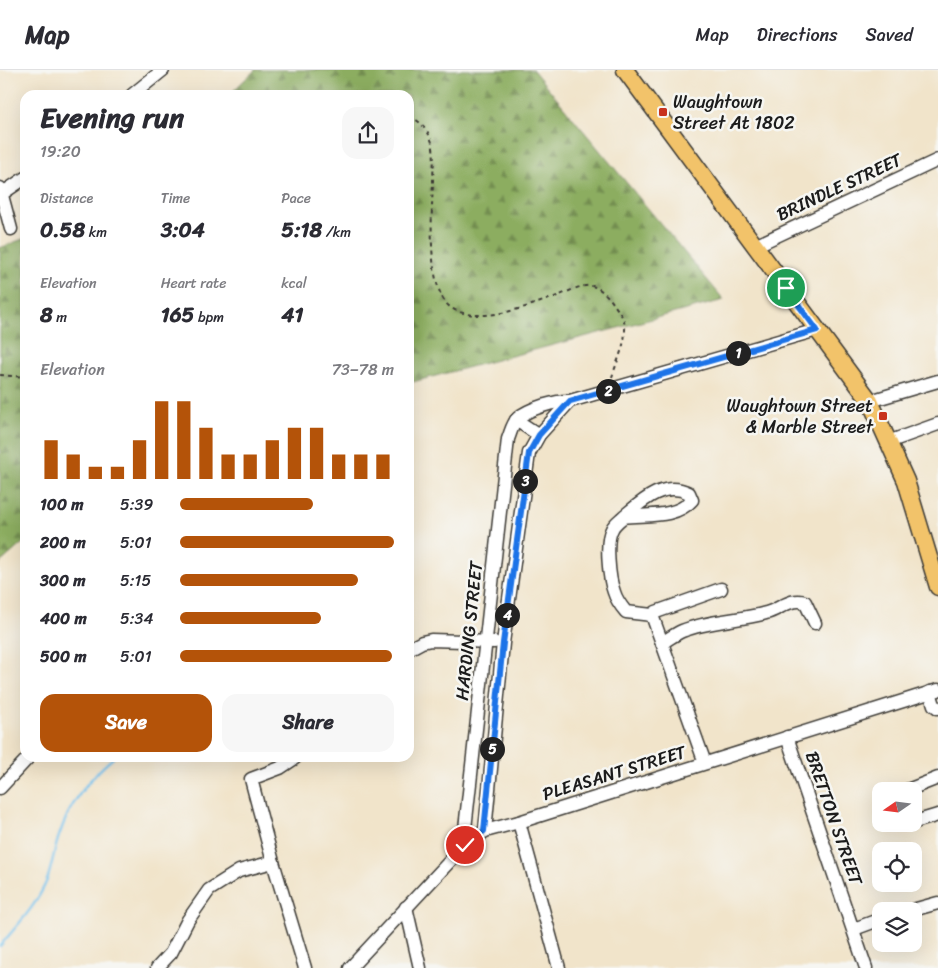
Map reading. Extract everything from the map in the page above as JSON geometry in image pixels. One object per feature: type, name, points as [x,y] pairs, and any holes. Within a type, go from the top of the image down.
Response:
[{"type":"main road","points":[[625,70],[870,401],[906,481],[934,561],[938,587]]},
{"type":"street","points":[[138,90],[163,70]]},
{"type":"street","name":"BRINDLE STREET","points":[[756,246],[938,160]]},
{"type":"street","points":[[11,229],[0,192],[20,181]]},
{"type":"street","points":[[539,435],[516,420],[528,411],[562,400],[570,401],[817,330]]},
{"type":"street","points":[[870,401],[938,381]]},
{"type":"street","name":"HARDING STREET","points":[[484,831],[503,643],[529,453],[539,435],[570,401]]},
{"type":"street","name":"HARDING STREET","points":[[463,847],[508,439],[516,420]]},
{"type":"street","points":[[888,442],[938,424]]},
{"type":"street","points":[[623,517],[674,512],[685,507],[692,500],[690,493],[680,488],[670,488],[656,493],[623,517],[612,529],[609,539],[609,565],[613,591],[626,612],[652,615],[721,589]]},
{"type":"street","points":[[662,643],[681,632],[714,622],[740,620],[769,612],[779,606],[799,600],[805,602],[815,623]]},
{"type":"street","points":[[652,615],[705,763]]},
{"type":"street","points":[[414,646],[431,640],[503,643]]},
{"type":"street","points":[[934,691],[934,705],[938,708]]},
{"type":"street","name":"PLEASANT STREET","points":[[350,968],[463,847],[484,831],[519,822],[934,691]]},
{"type":"street","name":"BRETTON STREET","points":[[787,737],[866,968]]},
{"type":"street","points":[[0,788],[24,762]]},
{"type":"street","points":[[289,762],[280,768],[251,779],[304,968]]},
{"type":"street","points":[[922,784],[938,778]]},
{"type":"street","points":[[922,820],[938,815]]},
{"type":"street","points":[[519,822],[559,968]]},
{"type":"street","points":[[157,968],[171,953],[188,920],[209,890],[239,871],[273,862]]},
{"type":"street","points":[[922,907],[938,903]]},
{"type":"street","points":[[406,906],[420,968]]},
{"type":"street","points":[[854,929],[872,923]]},
{"type":"path","points":[[414,120],[423,125],[432,142],[434,162],[432,235],[434,268],[441,295],[450,307],[456,311],[474,315],[499,313],[586,286],[596,288],[612,302],[622,316],[626,328],[612,381],[613,389]]},
{"type":"path","points":[[0,375],[20,377]]},
{"type":"green space","points":[[255,70],[533,70],[724,300],[414,382],[414,90],[234,90]]},
{"type":"green space","points":[[20,240],[20,545],[0,563],[0,248]]},
{"type":"waterway","points":[[0,946],[26,915],[43,890],[59,836],[74,803],[88,783],[108,762]]},
{"type":"place","name":"Waughtown Street At 1802","points":[[663,112]]},
{"type":"place","name":"Waughtown Street & Marble Street","points":[[883,416]]},
{"type":"route","points":[[465,845],[484,831],[503,643],[529,453],[539,435],[570,401],[817,330],[786,288]]}]
